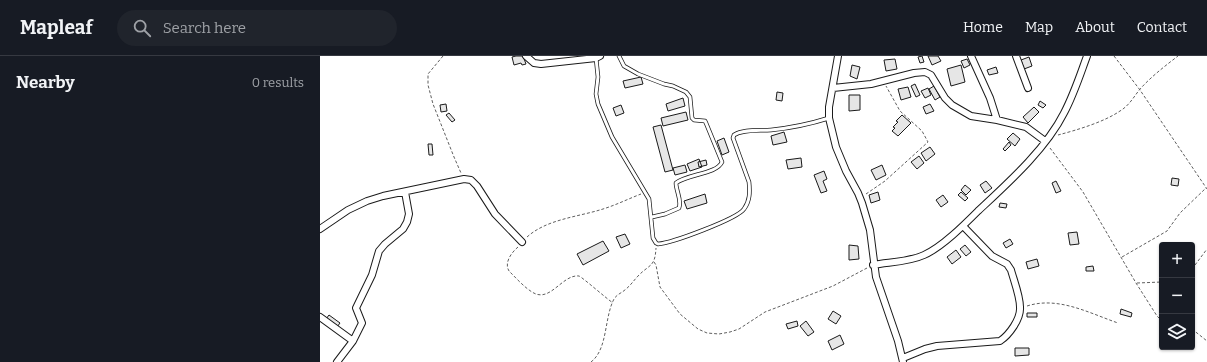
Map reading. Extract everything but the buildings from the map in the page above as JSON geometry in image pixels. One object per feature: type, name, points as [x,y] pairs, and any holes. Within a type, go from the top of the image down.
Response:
[{"type":"street","points":[[526,56],[534,63],[541,64],[598,57]]},
{"type":"street","points":[[838,56],[829,107],[829,118],[836,148],[860,198],[870,230],[873,265],[876,277],[892,322],[903,360],[925,349],[937,346],[1000,342],[1012,330],[1017,321],[1021,308],[1009,266],[992,256],[963,226]]},
{"type":"street","points":[[971,56],[990,98],[997,120]]},
{"type":"street","points":[[1016,56],[1028,88]]},
{"type":"street","points":[[873,265],[915,258],[926,254],[963,226],[1019,172],[1047,139],[1064,113],[1087,56]]},
{"type":"street","points":[[833,88],[884,82],[919,73],[928,73],[935,80],[945,98],[952,106],[971,116],[1026,127],[1047,139]]},
{"type":"street","points":[[320,228],[348,210],[367,201],[464,179],[472,180],[495,214],[522,242]]},
{"type":"street","points":[[338,362],[353,341],[362,323],[356,308],[372,275],[379,251],[385,244],[404,229],[407,222],[409,214],[405,192]]},
{"type":"street","points":[[320,317],[353,341]]},
{"type":"lane","points":[[620,56],[624,66],[638,74],[686,92],[690,97],[692,118],[694,120],[705,121],[722,162],[718,168],[695,174],[676,183],[680,203],[679,208],[652,217]]},
{"type":"lane","points":[[598,57],[596,94],[598,104],[612,137],[649,199],[653,238],[656,244],[662,244],[706,229],[734,217],[744,210],[748,202],[750,190],[749,182],[733,138],[734,135],[741,132],[772,130],[814,123],[829,118]]},
{"type":"path","points":[[443,56],[428,74],[428,85],[454,157],[464,179]]},
{"type":"path","points":[[1114,56],[1140,90],[1206,188],[1180,213],[1166,231],[1121,257]]},
{"type":"path","points":[[1159,318],[1136,283],[1083,192],[1047,139],[1080,129],[1120,111],[1154,75],[1178,56]]},
{"type":"path","points":[[860,198],[885,181],[928,142],[922,131],[900,111],[884,82]]},
{"type":"path","points":[[613,303],[579,276],[569,278],[554,290],[541,295],[532,292],[509,272],[507,262],[513,251],[528,235],[539,228],[553,222],[605,209],[645,192]]},
{"type":"path","points":[[656,244],[654,262],[656,265],[660,287],[680,314],[698,329],[708,333],[719,334],[740,329],[765,312],[833,286],[873,265]]},
{"type":"path","points":[[1195,265],[1207,249]]},
{"type":"path","points":[[591,362],[594,360],[602,346],[606,325],[615,298],[628,288],[638,276],[654,262]]},
{"type":"path","points":[[1136,283],[1159,282]]},
{"type":"path","points":[[1021,308],[1033,304],[1059,303],[1080,308],[1118,323]]},
{"type":"path","points":[[1195,331],[1207,341]]}]
